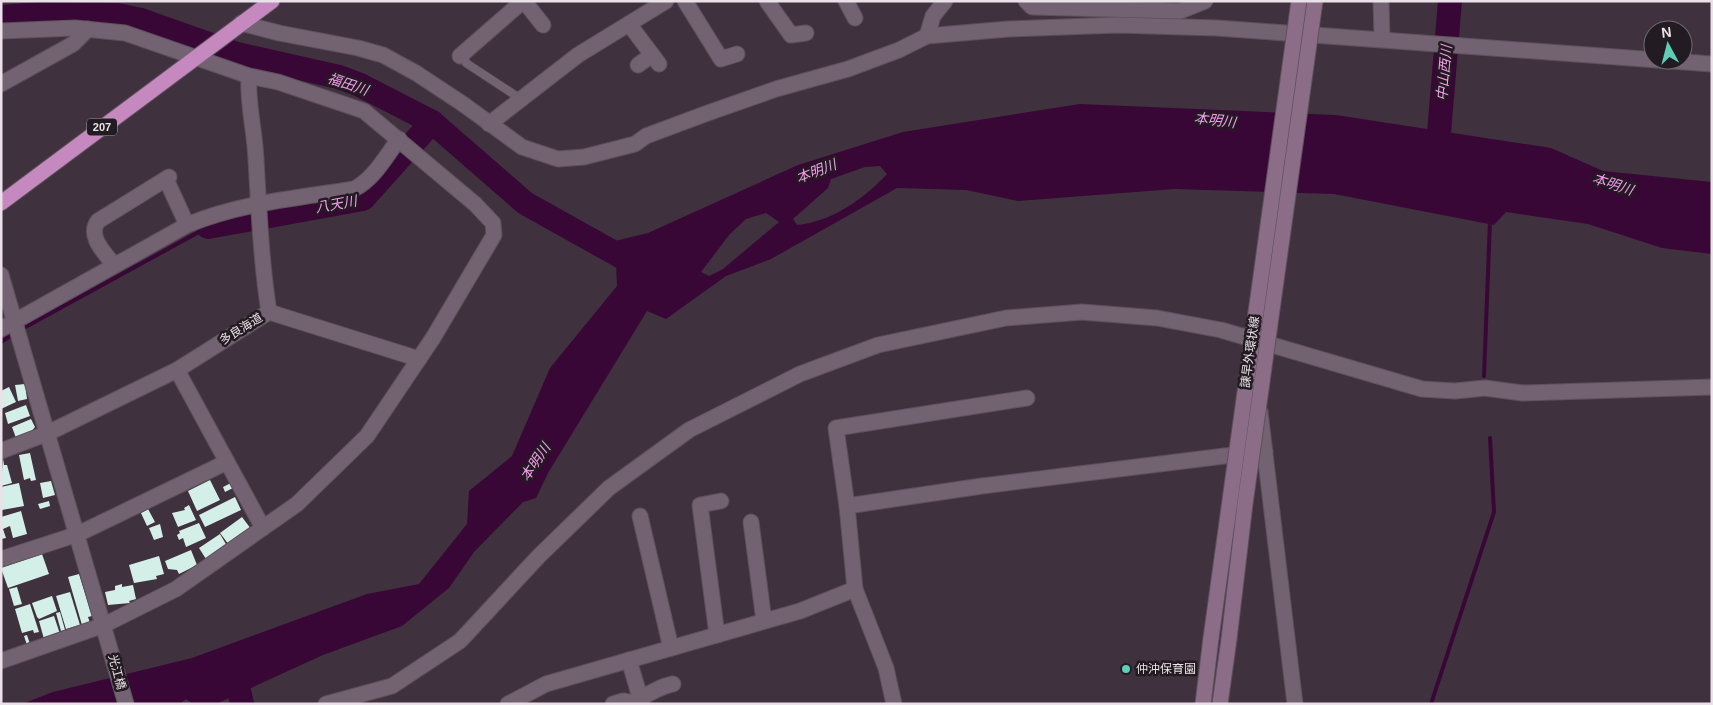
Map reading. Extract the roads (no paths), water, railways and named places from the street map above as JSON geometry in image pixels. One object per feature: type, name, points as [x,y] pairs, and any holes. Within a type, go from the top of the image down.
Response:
[{"type":"highway","name":"207","points":[[1,203],[238,26],[255,6],[272,1]]},
{"type":"main road","name":"諫早外環状線","points":[[1202,704],[1299,1]]},
{"type":"main road","name":"諫早外環状線","points":[[1220,704],[1245,504],[1315,1]]},
{"type":"street","points":[[462,54],[523,1],[544,25]]},
{"type":"street","points":[[489,124],[578,55],[666,1]]},
{"type":"street","points":[[684,1],[722,59],[737,54]]},
{"type":"street","points":[[767,1],[790,35],[806,33]]},
{"type":"street","points":[[846,1],[855,18]]},
{"type":"street","points":[[927,36],[933,16],[945,1]]},
{"type":"street","points":[[1026,1],[1032,7],[1180,11],[1197,3]]},
{"type":"street","points":[[1381,1],[1390,40]]},
{"type":"street","points":[[629,24],[655,59],[638,65]]},
{"type":"street","points":[[238,26],[358,48],[383,55],[424,78],[522,147],[558,159],[584,157],[635,144],[646,136],[705,114],[776,89],[848,69],[899,50],[927,36],[1008,29],[1118,25],[1217,28],[1390,40],[1494,50],[1712,64]]},
{"type":"street","points":[[1,84],[73,44],[88,29]]},
{"type":"street","points":[[1,31],[88,29],[126,34],[199,54],[249,76],[278,82],[357,108],[379,122],[475,204],[493,223],[494,235],[470,280],[367,436],[296,504],[176,589],[104,625],[1,661]]},
{"type":"street","name":"多良海道","points":[[1,451],[48,433],[177,370],[268,312],[258,205],[256,159],[248,91],[249,76]]},
{"type":"street","points":[[1,329],[187,225],[208,216],[258,205],[354,189],[362,185],[376,171],[399,139]]},
{"type":"street","points":[[114,266],[93,236],[93,228],[98,221],[167,178],[187,225]]},
{"type":"street","name":"光江橋","points":[[1,275],[109,640],[126,704]]},
{"type":"street","points":[[268,312],[419,359]]},
{"type":"street","points":[[326,704],[377,697],[460,641],[539,556],[609,488],[689,430],[800,374],[878,346],[1006,318],[1082,312],[1157,318],[1221,330],[1422,389],[1455,391],[1485,388],[1522,392],[1712,387]]},
{"type":"street","points":[[177,370],[263,528]]},
{"type":"street","points":[[894,704],[886,668],[855,589],[847,506],[836,428],[1027,398]]},
{"type":"street","points":[[1258,399],[1295,704]]},
{"type":"street","points":[[847,506],[982,486],[1265,451]]},
{"type":"street","points":[[1,559],[78,534],[227,462]]},
{"type":"street","points":[[717,635],[700,505],[721,501]]},
{"type":"street","points":[[640,516],[671,648]]},
{"type":"street","points":[[751,522],[764,621]]},
{"type":"street","points":[[508,704],[546,684],[800,610],[855,589]]},
{"type":"street","points":[[629,660],[641,702]]},
{"type":"street","points":[[613,704],[623,701],[641,702],[661,686],[673,684]]},
{"type":"lane","points":[[462,54],[466,63],[521,99]]},
{"type":"water","name":"本明川","points":[[1080,104],[1336,115],[1551,148],[1603,171],[1712,182],[1712,254],[1662,248],[1588,224],[1506,212],[1494,225],[1334,194],[1175,189],[1018,201],[966,190],[897,188],[771,259],[726,276],[666,319],[647,311],[548,473],[536,498],[523,502],[474,552],[449,588],[402,626],[323,655],[216,704],[193,704],[186,699],[180,704],[22,704],[53,692],[192,658],[367,594],[419,584],[467,524],[469,491],[512,456],[550,368],[617,286],[615,241],[648,233],[798,165],[903,132]],"holes":[[[880,166],[887,174],[868,192],[846,208],[810,223],[797,225],[793,219],[828,188],[831,179],[865,167]],[[766,213],[779,222],[723,269],[709,276],[701,272],[729,235],[746,219]]]},
{"type":"waterway","name":"中山西川","points":[[1438,145],[1450,1]]},
{"type":"waterway","name":"福田川","points":[[1,17],[40,14],[117,15],[141,20],[237,54],[339,77],[360,85],[432,122],[525,203],[645,270]]},
{"type":"waterway","name":"八天川","points":[[208,227],[363,199],[432,122]]},
{"type":"waterway","points":[[1484,376],[1490,221]]},
{"type":"waterway","points":[[20,330],[208,227]]},
{"type":"waterway","points":[[1,342],[14,334]]},
{"type":"waterway","points":[[1431,704],[1494,512],[1490,438]]},
{"type":"waterway","points":[[235,672],[242,704]]},
{"type":"place","name":"仲沖保育園","points":[[1126,669]]}]
